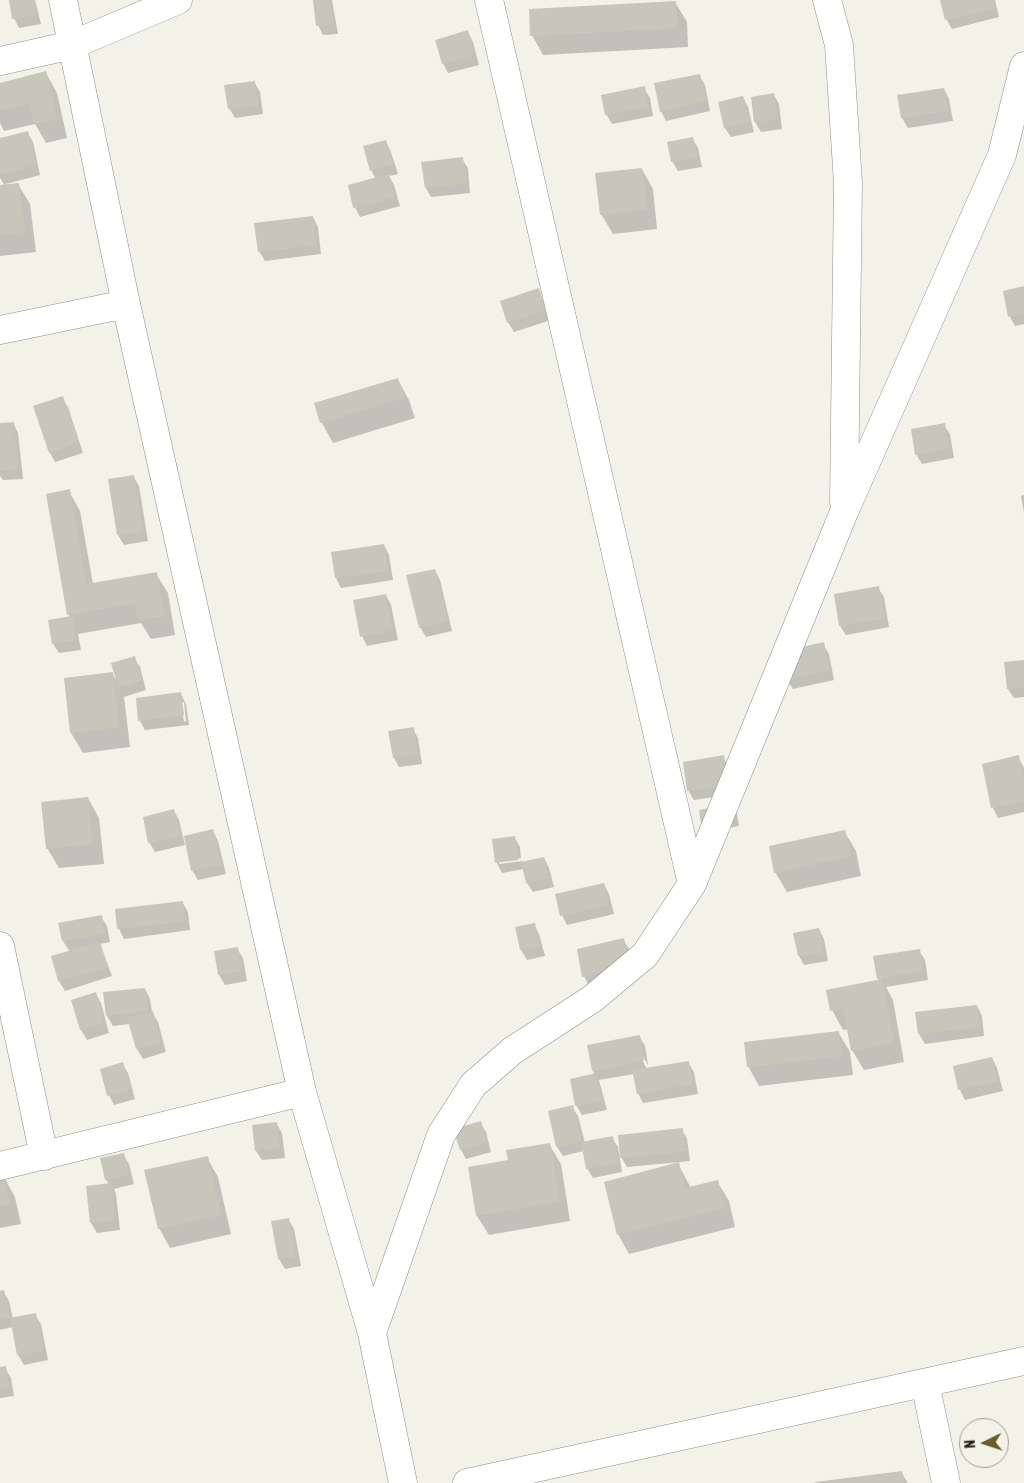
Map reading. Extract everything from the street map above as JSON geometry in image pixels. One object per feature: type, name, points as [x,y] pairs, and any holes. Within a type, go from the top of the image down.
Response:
[{"type":"street","points":[[62,0],[126,304],[302,1092],[372,1333],[403,1483]]},
{"type":"street","points":[[0,61],[72,45],[178,0]]},
{"type":"street","points":[[489,0],[692,884]]},
{"type":"street","points":[[827,0],[839,45],[848,183],[844,512]]},
{"type":"street","points":[[372,1333],[441,1135],[473,1085],[512,1051],[592,999],[645,954],[692,884],[844,512],[1002,155],[1024,66]]},
{"type":"street","points":[[0,330],[126,304]]},
{"type":"street","points":[[0,946],[44,1156]]},
{"type":"street","points":[[0,1166],[302,1092]]},
{"type":"street","points":[[467,1483],[1024,1361]]},
{"type":"street","points":[[925,1383],[946,1483]]},
{"type":"building","points":[[9,0],[34,0],[36,15],[12,19]]},
{"type":"building","points":[[313,0],[330,0],[333,24],[316,26]]},
{"type":"building","points":[[940,0],[993,0],[995,8],[945,20]]},
{"type":"building","points":[[676,1],[677,28],[530,36],[529,9]]},
{"type":"building","points":[[468,30],[474,55],[442,64],[435,40]]},
{"type":"building","points":[[46,71],[57,119],[34,124],[29,103],[0,110],[0,83]]},
{"type":"building","points":[[700,74],[706,101],[660,112],[654,83]]},
{"type":"building","points":[[255,81],[258,105],[228,109],[224,85]]},
{"type":"building","points":[[645,86],[648,107],[605,115],[601,95]]},
{"type":"building","points":[[944,88],[948,111],[901,118],[897,95]]},
{"type":"building","points":[[774,93],[777,119],[754,122],[751,97]]},
{"type":"building","points":[[743,96],[750,122],[724,128],[718,102]]},
{"type":"building","points":[[28,131],[36,165],[0,174],[0,138]]},
{"type":"building","points":[[693,137],[697,157],[671,162],[667,142]]},
{"type":"building","points":[[386,140],[393,164],[370,171],[363,146]]},
{"type":"building","points":[[463,157],[466,183],[425,188],[421,162]]},
{"type":"building","points":[[642,168],[647,209],[600,215],[595,173]]},
{"type":"building","points":[[389,174],[395,197],[353,208],[348,185]]},
{"type":"building","points":[[19,183],[25,232],[0,235],[0,185]]},
{"type":"building","points":[[313,216],[317,245],[258,252],[254,223]]},
{"type":"building","points":[[1024,286],[1024,314],[1008,317],[1003,291]]},
{"type":"building","points":[[539,288],[546,310],[507,323],[500,301]]},
{"type":"building","points":[[398,378],[404,398],[320,423],[314,403]]},
{"type":"building","points":[[63,396],[79,443],[49,453],[33,406]]},
{"type":"building","points":[[14,422],[18,469],[0,471],[0,423]]},
{"type":"building","points":[[945,423],[949,448],[915,455],[911,429]]},
{"type":"building","points":[[134,475],[143,531],[117,535],[108,479]]},
{"type":"building","points":[[70,489],[86,584],[157,572],[164,616],[138,620],[135,603],[67,615],[46,494]]},
{"type":"building","points":[[384,544],[388,571],[335,578],[331,552]]},
{"type":"building","points":[[435,569],[448,621],[419,628],[406,575]]},
{"type":"building","points":[[879,586],[885,618],[839,626],[834,594]]},
{"type":"building","points":[[386,594],[393,630],[360,637],[353,600]]},
{"type":"building","points":[[72,616],[76,640],[52,644],[48,620]]},
{"type":"building","points":[[824,642],[830,670],[786,680],[780,652]]},
{"type":"building","points":[[135,656],[142,680],[118,687],[111,663]]},
{"type":"building","points":[[1024,660],[1024,687],[1007,689],[1004,662]]},
{"type":"building","points":[[113,672],[119,727],[70,733],[64,678]]},
{"type":"building","points":[[181,692],[184,715],[138,721],[136,698]]},
{"type":"building","points":[[414,727],[417,754],[393,758],[388,731]]},
{"type":"building","points":[[724,755],[728,784],[687,791],[683,762]]},
{"type":"building","points":[[1019,755],[1024,780],[1024,801],[991,808],[982,764]]},
{"type":"building","points":[[88,797],[93,844],[46,849],[41,802]]},
{"type":"building","points":[[732,803],[734,816],[701,823],[699,810]]},
{"type":"building","points":[[174,809],[180,836],[148,843],[143,817]]},
{"type":"building","points":[[213,829],[221,864],[191,871],[184,836]]},
{"type":"building","points":[[845,830],[851,856],[774,873],[769,846]]},
{"type":"building","points":[[515,836],[518,860],[495,863],[492,839]]},
{"type":"building","points":[[544,857],[549,878],[526,883],[521,862]]},
{"type":"building","points":[[604,883],[609,904],[560,916],[555,894]]},
{"type":"building","points":[[183,901],[185,921],[117,929],[115,909]]},
{"type":"building","points":[[102,915],[105,933],[62,941],[58,923]]},
{"type":"building","points":[[535,923],[540,946],[520,950],[515,927]]},
{"type":"building","points":[[819,928],[824,952],[798,956],[793,933]]},
{"type":"building","points":[[624,938],[630,966],[582,977],[577,949]]},
{"type":"building","points":[[100,942],[108,967],[58,981],[51,956]]},
{"type":"building","points":[[238,947],[242,971],[218,975],[214,951]]},
{"type":"building","points":[[920,949],[923,971],[877,979],[873,956]]},
{"type":"building","points":[[882,979],[894,1042],[851,1051],[843,1008],[830,1011],[826,990]]},
{"type":"building","points":[[145,988],[148,1011],[106,1016],[103,992]]},
{"type":"building","points":[[96,992],[104,1023],[80,1030],[71,1000]]},
{"type":"building","points":[[977,1005],[980,1027],[918,1034],[915,1012]]},
{"type":"building","points":[[153,1011],[161,1042],[136,1049],[127,1018]]},
{"type":"building","points":[[839,1031],[842,1056],[747,1067],[744,1042]]},
{"type":"building","points":[[640,1035],[644,1061],[592,1071],[587,1045]]},
{"type":"building","points":[[992,1057],[998,1081],[958,1090],[953,1066]]},
{"type":"building","points":[[689,1061],[693,1084],[637,1094],[632,1070]]},
{"type":"building","points":[[123,1062],[131,1089],[107,1096],[100,1069]]},
{"type":"building","points":[[596,1073],[602,1100],[575,1106],[570,1079]]},
{"type":"building","points":[[573,1105],[582,1141],[556,1147],[548,1111]]},
{"type":"building","points":[[481,1121],[487,1142],[460,1150],[453,1129]]},
{"type":"building","points":[[277,1122],[280,1148],[255,1151],[252,1125]]},
{"type":"building","points":[[683,1128],[685,1151],[620,1158],[618,1135]]},
{"type":"building","points":[[613,1136],[618,1163],[586,1169],[581,1142]]},
{"type":"building","points":[[550,1143],[560,1201],[476,1216],[468,1167],[508,1160],[506,1150]]},
{"type":"building","points":[[124,1153],[129,1174],[105,1180],[100,1158]]},
{"type":"building","points":[[208,1156],[221,1215],[158,1229],[144,1170]]},
{"type":"building","points":[[679,1162],[685,1188],[718,1180],[725,1208],[617,1235],[604,1182]]},
{"type":"building","points":[[0,1176],[4,1176],[10,1204],[0,1206]]},
{"type":"building","points":[[111,1183],[115,1220],[90,1223],[86,1186]]},
{"type":"building","points":[[289,1218],[296,1256],[278,1259],[271,1221]]},
{"type":"building","points":[[4,1290],[10,1317],[0,1319],[0,1291]]},
{"type":"building","points":[[36,1313],[43,1350],[17,1355],[10,1318]]},
{"type":"building","points":[[6,1366],[9,1386],[0,1388],[0,1367]]},
{"type":"building","points":[[902,1471],[904,1483],[815,1483],[815,1482]]}]
